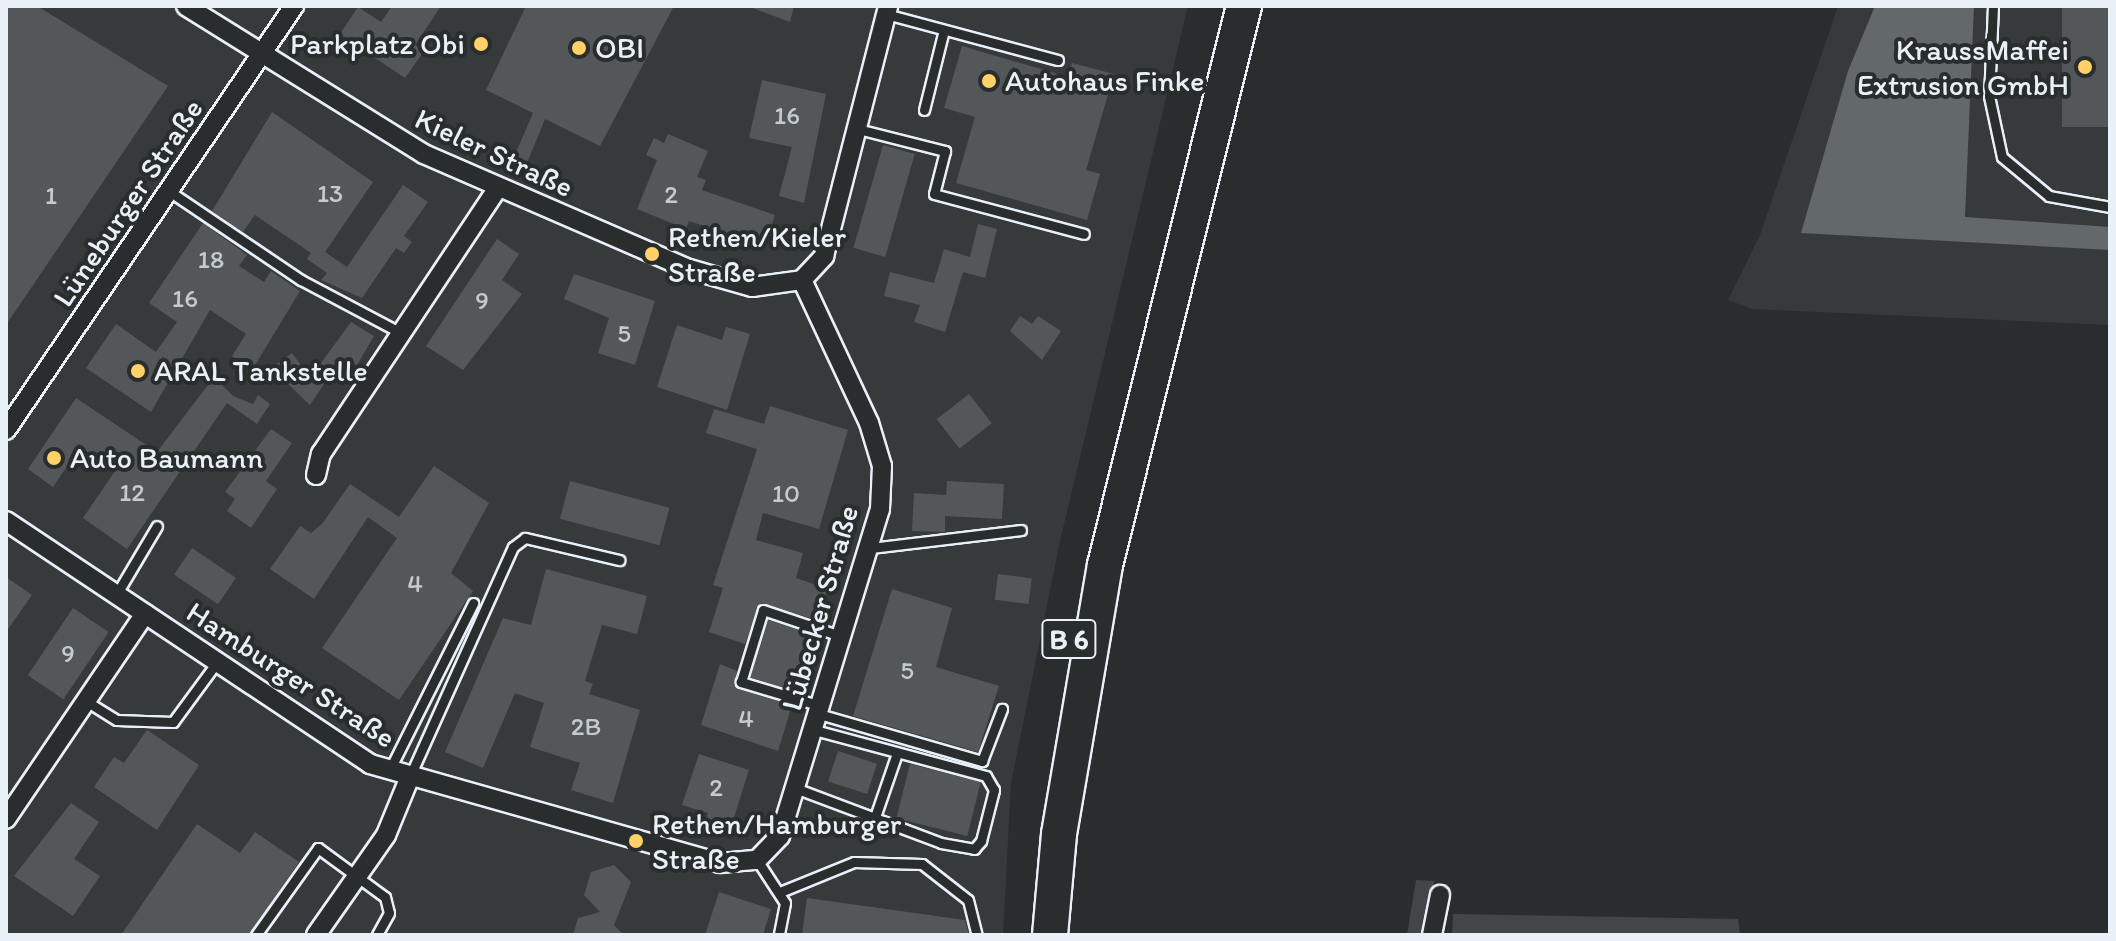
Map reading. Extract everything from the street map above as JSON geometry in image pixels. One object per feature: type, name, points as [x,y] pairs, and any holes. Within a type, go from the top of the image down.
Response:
[{"type":"highway","name":"B 6","points":[[1032,935],[1058,698],[1081,577],[1220,6]]},
{"type":"highway","name":"B 6","points":[[1050,935],[1072,744],[1105,565],[1244,6]]},
{"type":"street","name":"Kieler Straße","points":[[186,6],[261,56],[497,189],[689,269],[752,287],[802,280]]},
{"type":"street","name":"Lüneburger Straße","points":[[6,430],[294,6]]},
{"type":"street","points":[[802,280],[824,256],[887,10]]},
{"type":"street","points":[[316,475],[321,454],[497,189]]},
{"type":"street","name":"Lübecker Straße","points":[[757,860],[780,836],[818,717],[871,548],[882,466],[802,280]]},
{"type":"street","name":"Hamburger Straße","points":[[6,521],[217,662],[389,771],[720,863],[757,860]]},
{"type":"street","points":[[6,819],[145,614]]},
{"type":"street","points":[[316,935],[386,835],[409,779]]},
{"type":"street","points":[[1432,935],[1440,895]]},
{"type":"lane","points":[[1993,6],[1989,96],[2002,157],[2049,196],[2110,207]]},
{"type":"lane","points":[[887,10],[944,30],[1058,60]]},
{"type":"lane","points":[[924,110],[944,30]]},
{"type":"lane","points":[[858,129],[945,151],[934,194],[1084,234]]},
{"type":"lane","points":[[169,191],[301,280],[401,333]]},
{"type":"lane","points":[[116,595],[157,526]]},
{"type":"lane","points":[[871,548],[1021,530]]},
{"type":"lane","points":[[409,779],[513,547],[525,538],[619,560]]},
{"type":"lane","points":[[389,771],[473,603]]},
{"type":"lane","points":[[795,788],[941,843],[974,849],[981,841],[994,790],[986,776],[897,753],[741,682],[763,610],[843,637]]},
{"type":"lane","points":[[86,701],[117,720],[173,722],[217,662]]},
{"type":"lane","points":[[818,717],[982,761],[1002,709]]},
{"type":"lane","points":[[875,817],[897,753]]},
{"type":"lane","points":[[256,935],[318,848],[385,897],[389,913],[377,935]]},
{"type":"lane","points":[[757,860],[780,892],[779,935]]},
{"type":"lane","points":[[780,892],[854,862],[922,864],[968,900],[977,935]]},
{"type":"shaded area","points":[[6,6],[1188,6],[1060,541],[1011,783],[1003,935],[6,935]]},
{"type":"shaded area","points":[[1838,6],[2110,6],[2110,325],[1752,309],[1728,300],[1760,235]]},
{"type":"shaded area","points":[[1875,6],[1974,6],[1965,217],[2110,227],[2110,250],[1801,233],[1848,71]]},
{"type":"shaded area","points":[[1416,880],[1434,881],[1424,935],[1407,935]]},
{"type":"shaded area","points":[[1453,914],[1738,919],[1740,935],[1452,935]]},
{"type":"building","points":[[6,6],[37,6],[168,86],[6,325]]},
{"type":"building","points":[[392,6],[441,6],[415,45],[424,51],[405,78],[340,34],[358,7],[381,22]]},
{"type":"building","name":"OBI","points":[[526,6],[674,6],[600,146],[545,119],[527,163],[514,157],[533,113],[486,90]]},
{"type":"building","points":[[747,6],[794,6],[790,22]]},
{"type":"building","name":"KraussMaffei Extrusion GmbH","points":[[2062,6],[2110,6],[2110,127],[2062,127]]},
{"type":"building","points":[[962,46],[1068,77],[1072,63],[1114,74],[1086,170],[1100,174],[1087,220],[956,183],[975,117],[944,108]]},
{"type":"building","points":[[762,80],[826,94],[804,203],[779,196],[792,147],[749,138]]},
{"type":"building","points":[[272,112],[373,182],[325,252],[347,267],[403,185],[428,202],[404,236],[412,242],[404,253],[396,248],[362,298],[321,280],[327,273],[307,259],[311,253],[255,215],[243,232],[212,211]]},
{"type":"building","points":[[668,134],[708,151],[697,177],[706,180],[702,190],[775,215],[765,246],[689,221],[686,229],[637,209],[657,160],[646,155],[654,138],[664,143]]},
{"type":"building","points":[[883,145],[915,154],[885,257],[854,248]]},
{"type":"building","points":[[203,223],[247,255],[239,266],[264,282],[271,271],[300,291],[252,370],[232,356],[246,334],[210,310],[151,412],[86,368],[116,324],[156,352],[177,322],[149,303]]},
{"type":"building","points":[[978,224],[997,229],[985,278],[963,272],[945,332],[914,322],[920,305],[884,296],[890,272],[934,283],[944,249],[970,257]]},
{"type":"building","points":[[497,239],[519,254],[502,280],[522,294],[463,370],[426,346]]},
{"type":"building","points":[[574,274],[655,301],[635,365],[598,353],[609,318],[564,299]]},
{"type":"building","points":[[1020,316],[1032,324],[1038,316],[1061,331],[1042,360],[1010,331]]},
{"type":"building","points":[[351,322],[374,336],[357,365],[349,360],[339,376],[332,372],[310,405],[271,368],[292,353],[310,378]]},
{"type":"building","points":[[677,325],[722,340],[726,327],[750,334],[727,410],[657,387]]},
{"type":"building","points":[[214,377],[233,396],[253,404],[258,395],[270,404],[257,424],[227,403],[127,549],[83,518],[115,471],[80,447],[53,487],[28,469],[76,398],[157,452]]},
{"type":"building","points":[[969,394],[992,423],[959,448],[937,419]]},
{"type":"building","points":[[770,406],[848,430],[819,529],[763,513],[756,540],[803,553],[796,578],[828,589],[817,620],[761,603],[745,644],[709,632],[723,588],[713,585],[757,449],[706,433],[714,409],[764,424]]},
{"type":"building","points":[[271,429],[292,443],[266,481],[277,489],[251,528],[227,511],[235,499],[225,492]]},
{"type":"building","points":[[434,466],[489,503],[451,573],[473,591],[399,700],[322,648],[397,538],[368,517],[314,599],[270,569],[300,526],[311,533],[322,524],[350,484],[399,517]]},
{"type":"building","points":[[570,481],[669,508],[659,545],[560,519]]},
{"type":"building","points":[[947,481],[1004,484],[1002,519],[945,516],[945,532],[912,531],[914,493],[946,495]]},
{"type":"building","points":[[192,548],[236,578],[218,604],[174,575]]},
{"type":"building","points":[[546,569],[647,596],[637,634],[602,625],[585,681],[593,684],[589,694],[640,710],[613,803],[571,790],[580,763],[530,747],[544,703],[515,693],[483,768],[445,752],[503,618],[531,625]]},
{"type":"building","points":[[998,574],[1032,578],[1029,604],[995,600]]},
{"type":"building","points":[[6,577],[32,595],[6,632]]},
{"type":"building","points":[[892,589],[952,608],[936,667],[999,686],[978,752],[853,716]]},
{"type":"building","points":[[73,608],[109,632],[63,699],[28,675]]},
{"type":"building","points":[[768,620],[817,636],[799,693],[749,677]]},
{"type":"building","points":[[720,664],[737,671],[738,689],[792,705],[778,751],[701,725]]},
{"type":"building","points":[[147,730],[199,765],[157,830],[94,787],[114,757],[124,763]]},
{"type":"building","points":[[838,751],[877,764],[867,794],[828,781]]},
{"type":"building","points":[[699,754],[749,770],[729,833],[704,824],[708,813],[682,805]]},
{"type":"building","points":[[910,764],[981,782],[967,836],[896,818]]},
{"type":"building","points":[[71,803],[99,822],[74,859],[100,876],[73,916],[14,876]]},
{"type":"building","points":[[197,824],[240,853],[255,832],[299,862],[249,935],[121,935]]},
{"type":"building","points":[[614,865],[631,882],[614,925],[624,935],[573,935],[578,918],[600,912],[584,895],[591,872]]},
{"type":"building","points":[[719,892],[771,909],[763,935],[705,935]]},
{"type":"building","points":[[807,898],[965,920],[969,935],[802,935]]},
{"type":"place","name":"Parkplatz Obi","points":[[481,44]]},
{"type":"place","name":"OBI","points":[[579,48]]},
{"type":"place","name":"KraussMaffei Extrusion GmbH","points":[[2085,67]]},
{"type":"place","name":"Autohaus Finke","points":[[989,81]]},
{"type":"place","name":"Rethen/Kieler Straße","points":[[652,254]]},
{"type":"place","name":"ARAL Tankstelle","points":[[138,371]]},
{"type":"place","name":"Auto Baumann","points":[[54,458]]},
{"type":"place","name":"Rethen/Hamburger Straße","points":[[636,841]]}]
